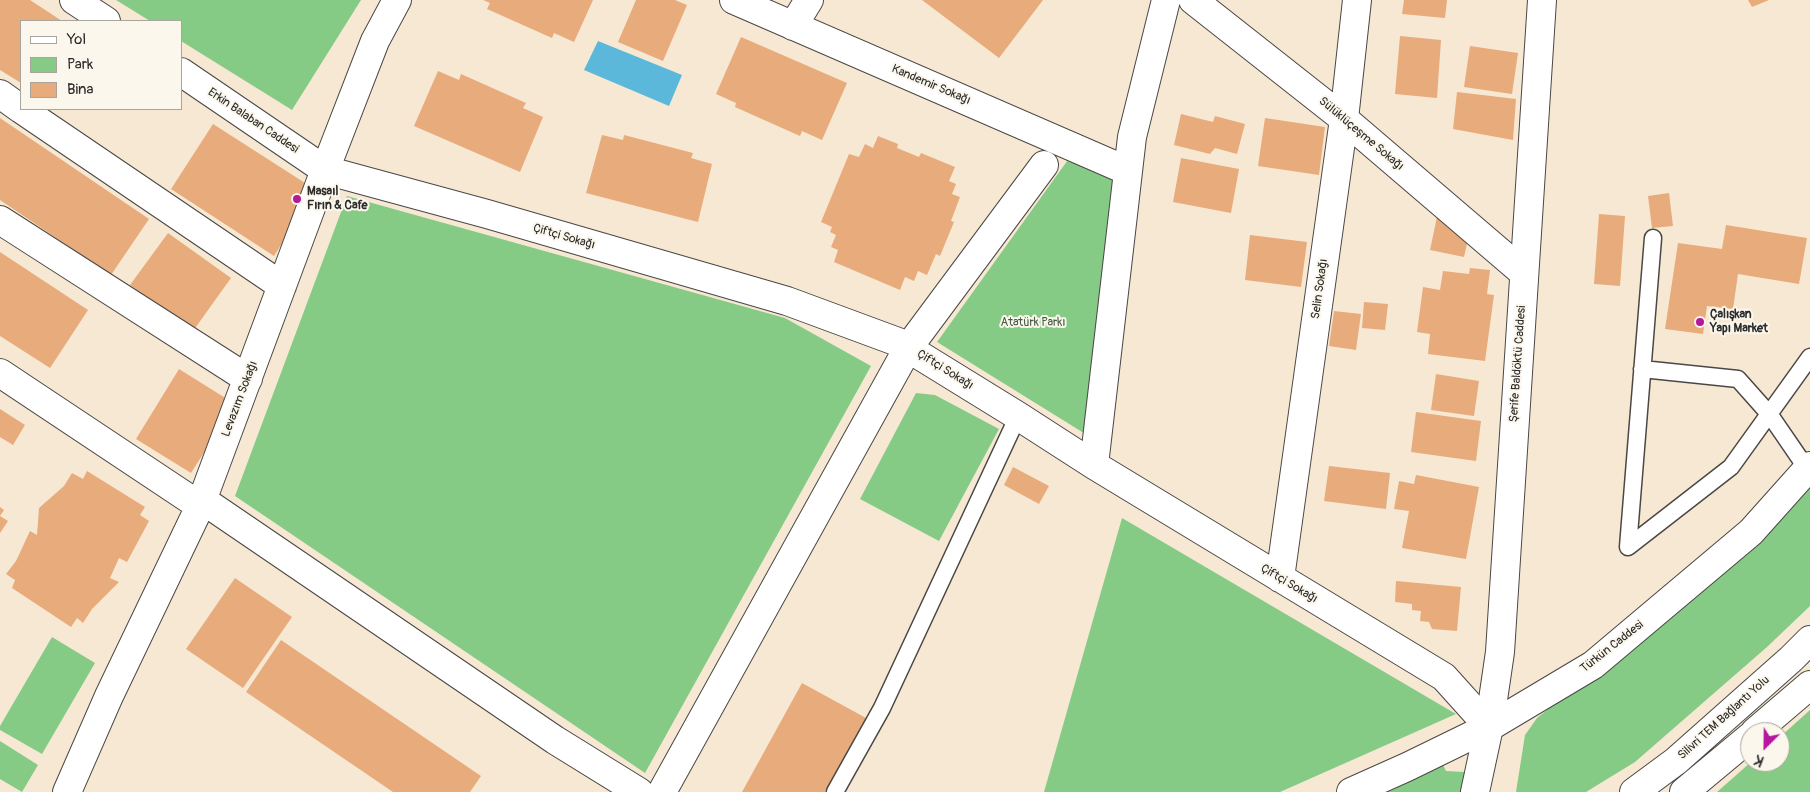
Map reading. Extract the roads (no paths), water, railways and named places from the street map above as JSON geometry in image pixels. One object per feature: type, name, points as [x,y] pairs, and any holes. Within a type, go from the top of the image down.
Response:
[{"type":"main road","points":[[74,0],[104,20]]},
{"type":"main road","name":"Levazım Sokağı","points":[[66,792],[109,696],[202,504],[324,170],[375,41],[397,0]]},
{"type":"main road","name":"Kandemir Sokağı","points":[[734,0],[1128,171]]},
{"type":"main road","points":[[793,26],[809,0]]},
{"type":"main road","points":[[1094,465],[1132,137],[1166,0]]},
{"type":"main road","name":"Sülüklüçeşme Sokağı","points":[[1193,0],[1344,118],[1524,273]]},
{"type":"main road","name":"Selin Sokağı","points":[[1280,578],[1344,118],[1357,0]]},
{"type":"main road","name":"Şerife Baldöktü Caddesi","points":[[1489,727],[1500,652],[1542,0]]},
{"type":"main road","name":"Erkin Balaban Caddesi","points":[[182,73],[324,170]]},
{"type":"main road","points":[[0,94],[20,108]]},
{"type":"main road","points":[[22,110],[282,286]]},
{"type":"main road","points":[[662,792],[908,348],[1044,165]]},
{"type":"main road","name":"Çiftçi Sokağı","points":[[324,170],[496,217],[787,301],[898,342],[1094,465],[1444,677],[1489,727]]},
{"type":"main road","points":[[0,220],[248,379]]},
{"type":"main road","points":[[0,372],[202,504],[555,740],[639,792]]},
{"type":"main road","name":"Türkün Caddesi","points":[[1351,792],[1489,727],[1592,665],[1751,532],[1809,468]]},
{"type":"main road","name":"Silivri TEM Bağlantı Yolu","points":[[1634,792],[1676,761],[1810,640]]},
{"type":"main road","points":[[1767,722],[1810,685]]},
{"type":"main road","points":[[1475,792],[1489,727]]},
{"type":"main road","points":[[1489,727],[1489,792]]},
{"type":"main road","points":[[1684,792],[1740,744]]},
{"type":"lane","points":[[1653,238],[1628,547],[1731,467],[1810,357]]},
{"type":"lane","points":[[1642,369],[1738,379],[1770,415],[1809,468]]},
{"type":"lane","points":[[835,792],[882,708],[1018,416]]},
{"type":"water","points":[[598,41],[682,75],[669,106],[584,70]]},
{"type":"place","name":"Masaıl Fırın & Cafe","points":[[297,199]]},
{"type":"place","name":"Çalışkan Yapı Market","points":[[1700,322]]},
{"type":"park label","name":"Atatürk Parkı","points":[[1033,323]]}]
